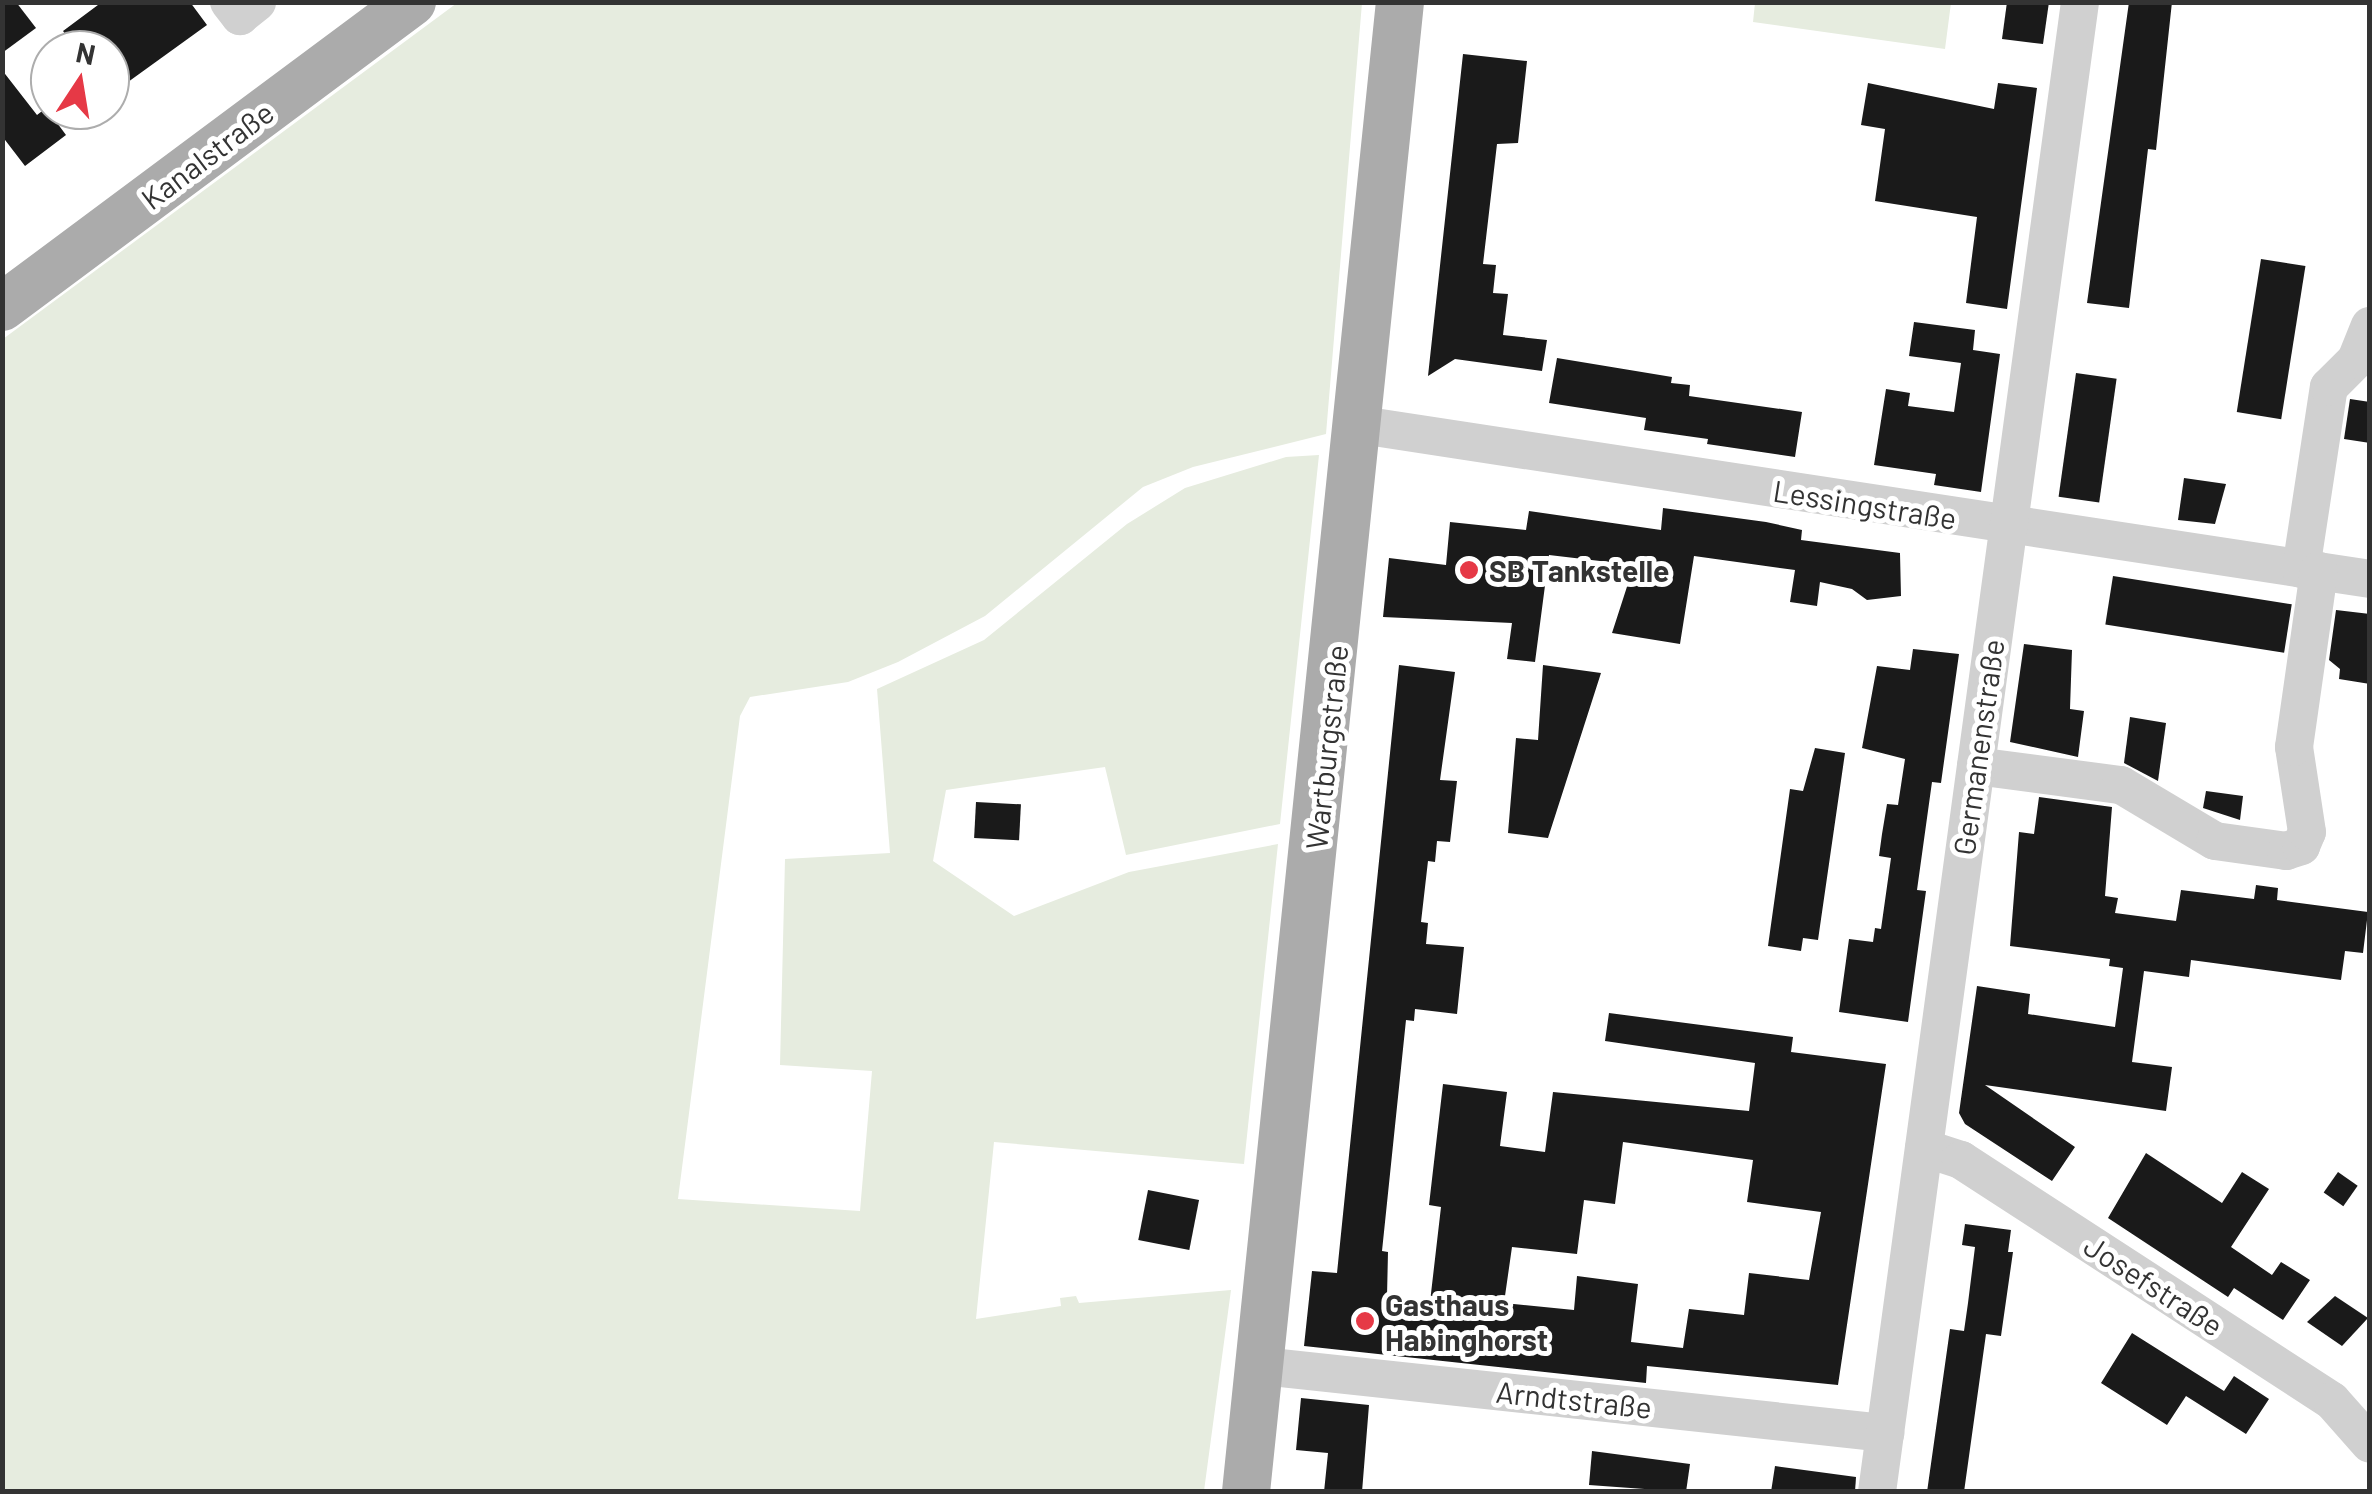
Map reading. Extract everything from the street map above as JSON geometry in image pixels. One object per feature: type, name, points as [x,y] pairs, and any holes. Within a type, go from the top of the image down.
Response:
[{"type":"main road","name":"Kanalstraße","points":[[2,307],[412,2]]},
{"type":"main road","name":"Wartburgstraße","points":[[1246,1492],[1362,425],[1400,2]]},
{"type":"street","points":[[229,2],[240,16],[257,2]]},
{"type":"street","name":"Germanenstraße","points":[[1877,1492],[2080,2]]},
{"type":"street","points":[[1976,766],[2121,786],[2214,841],[2286,851],[2302,846],[2307,832],[2294,747],[2330,387],[2356,360],[2370,326]]},
{"type":"street","name":"Lessingstraße","points":[[1362,425],[2370,579]]},
{"type":"street","name":"Josefstraße","points":[[1924,1148],[1961,1160],[2332,1400],[2365,1426]]},
{"type":"street","name":"Arndtstraße","points":[[1262,1366],[1885,1433]]},
{"type":"shaded area","points":[[1755,2],[1951,3],[1945,49],[1753,22]]},
{"type":"shaded area","points":[[457,3],[1362,3],[1326,434],[1193,467],[1143,487],[985,616],[898,662],[848,682],[750,697],[740,716],[678,1199],[860,1211],[872,1071],[780,1065],[785,859],[890,853],[877,689],[984,640],[1127,524],[1185,488],[1286,457],[1319,455],[1280,824],[1126,855],[1105,767],[946,790],[933,861],[1014,916],[1129,872],[1278,844],[1244,1164],[994,1142],[976,1319],[1061,1306],[1060,1298],[1076,1296],[1079,1303],[1231,1290],[1204,1491],[3,1491],[3,339]]},
{"type":"building","points":[[2,2],[16,2],[36,28],[2,53]]},
{"type":"building","points":[[102,2],[190,2],[207,25],[130,81],[130,30],[64,30]]},
{"type":"building","points":[[2007,2],[2049,2],[2043,44],[2002,39]]},
{"type":"building","points":[[2129,2],[2172,2],[2156,150],[2148,149],[2129,308],[2087,303]]},
{"type":"building","points":[[1463,54],[1527,61],[1518,143],[1497,144],[1483,264],[1496,265],[1493,293],[1508,294],[1503,335],[1547,340],[1542,371],[1455,359],[1428,376]]},
{"type":"building","points":[[2,70],[30,106],[30,130],[62,130],[66,135],[25,166],[2,136]]},
{"type":"building","points":[[1868,83],[1994,109],[1998,83],[2037,88],[2007,309],[1966,303],[1977,217],[1875,201],[1885,129],[1861,125]]},
{"type":"building","points":[[2261,259],[2305,266],[2281,419],[2237,412]]},
{"type":"building","points":[[1914,322],[1975,330],[1973,350],[2000,354],[1981,492],[1934,485],[1936,474],[1874,465],[1886,389],[1910,393],[1908,406],[1954,412],[1961,363],[1909,356]]},
{"type":"building","points":[[1557,358],[1672,377],[1671,383],[1690,385],[1689,396],[1802,412],[1795,457],[1707,444],[1708,439],[1644,430],[1646,418],[1549,403]]},
{"type":"building","points":[[2076,373],[2117,379],[2099,502],[2059,497]]},
{"type":"building","points":[[2350,399],[2370,402],[2370,443],[2344,439]]},
{"type":"building","points":[[2184,478],[2226,484],[2215,524],[2178,520]]},
{"type":"building","points":[[1663,508],[1802,530],[1801,540],[1900,553],[1901,596],[1867,600],[1852,589],[1820,582],[1817,606],[1790,602],[1795,570],[1694,556],[1680,644],[1612,633],[1634,565],[1549,555],[1535,662],[1507,659],[1512,623],[1383,617],[1389,558],[1446,565],[1450,522],[1526,530],[1529,511],[1661,530]]},
{"type":"building","points":[[2113,576],[2292,604],[2284,653],[2105,624]]},
{"type":"building","points":[[2336,610],[2370,614],[2370,684],[2339,679],[2340,669],[2329,660]]},
{"type":"building","points":[[2024,644],[2072,650],[2070,709],[2084,711],[2078,757],[2010,742]]},
{"type":"building","points":[[1913,649],[1959,654],[1941,783],[1932,782],[1917,890],[1926,891],[1908,1022],[1839,1012],[1849,939],[1873,942],[1875,928],[1881,929],[1891,858],[1879,856],[1882,834],[1887,804],[1898,805],[1905,759],[1862,748],[1877,666],[1910,670]]},
{"type":"building","points":[[1399,665],[1455,672],[1440,780],[1457,781],[1450,842],[1437,841],[1435,862],[1428,861],[1421,922],[1428,923],[1426,944],[1464,947],[1457,1014],[1415,1009],[1414,1021],[1406,1020],[1382,1251],[1388,1252],[1387,1297],[1430,1302],[1441,1207],[1429,1205],[1443,1084],[1507,1092],[1500,1146],[1545,1152],[1553,1092],[1749,1111],[1755,1063],[1605,1041],[1609,1013],[1793,1037],[1791,1052],[1886,1064],[1838,1385],[1647,1366],[1646,1383],[1304,1346],[1312,1271],[1337,1273]],"holes":[[[1623,1142],[1753,1160],[1747,1202],[1821,1212],[1809,1280],[1749,1273],[1744,1315],[1689,1309],[1683,1348],[1631,1342],[1638,1284],[1577,1276],[1574,1310],[1504,1303],[1512,1247],[1577,1254],[1584,1200],[1615,1204]]]},
{"type":"building","points":[[1543,665],[1601,673],[1548,838],[1508,833],[1516,738],[1538,740]]},
{"type":"building","points":[[2130,717],[2166,723],[2158,781],[2124,763]]},
{"type":"building","points":[[1815,748],[1845,753],[1818,940],[1803,938],[1801,951],[1768,946],[1790,789],[1803,791]]},
{"type":"building","points":[[2206,791],[2243,796],[2240,820],[2203,808]]},
{"type":"building","points":[[2039,797],[2112,807],[2105,896],[2118,898],[2115,913],[2176,921],[2181,890],[2254,899],[2256,885],[2278,888],[2277,900],[2368,912],[2363,953],[2345,951],[2341,980],[2191,960],[2189,977],[2144,971],[2132,1062],[2172,1067],[2166,1111],[1985,1085],[2075,1147],[2052,1181],[1965,1124],[1959,1113],[1977,986],[2030,994],[2028,1014],[2115,1027],[2123,968],[2109,966],[2110,959],[2010,946],[2019,832],[2034,834]]},
{"type":"building","points":[[976,802],[1021,804],[1019,840],[974,838]]},
{"type":"building","points":[[2146,1153],[2222,1203],[2242,1172],[2269,1189],[2231,1247],[2272,1275],[2281,1262],[2310,1280],[2283,1320],[2234,1288],[2228,1297],[2108,1218]]},
{"type":"building","points":[[2338,1172],[2358,1186],[2343,1206],[2324,1192]]},
{"type":"building","points":[[1148,1190],[1199,1200],[1189,1250],[1138,1240]]},
{"type":"building","points":[[1965,1224],[2011,1230],[2008,1252],[2013,1252],[2001,1336],[1986,1334],[1964,1492],[1927,1492],[1950,1329],[1964,1331],[1968,1303],[1975,1247],[1962,1245]]},
{"type":"building","points":[[2335,1296],[2368,1318],[2342,1346],[2307,1322]]},
{"type":"building","points":[[2132,1333],[2224,1391],[2234,1376],[2269,1399],[2246,1434],[2186,1396],[2167,1425],[2101,1383]]},
{"type":"building","points":[[1301,1398],[1369,1405],[1362,1492],[1324,1492],[1328,1453],[1296,1450]]},
{"type":"building","points":[[1592,1451],[1690,1464],[1686,1492],[1589,1485]]},
{"type":"building","points":[[1775,1466],[1856,1477],[1855,1492],[1771,1492]]},
{"type":"place","name":"SB Tankstelle","points":[[1469,570]]},
{"type":"place","name":"Gasthaus Habinghorst","points":[[1365,1321]]}]
